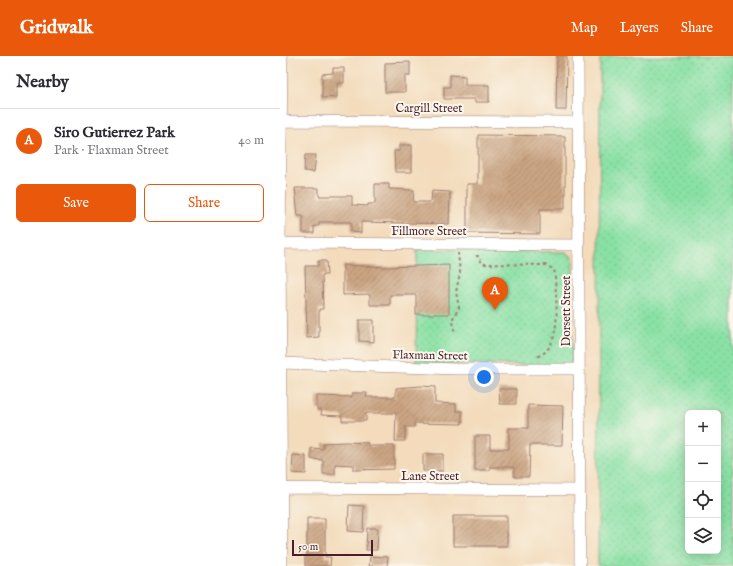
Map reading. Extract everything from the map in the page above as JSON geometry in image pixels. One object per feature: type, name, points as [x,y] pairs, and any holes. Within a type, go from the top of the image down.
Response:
[{"type":"street","points":[[282,56],[280,243],[282,566]]},
{"type":"street","name":"Dorsett Street","points":[[578,56],[580,566]]},
{"type":"street","name":"Cargill Street","points":[[281,121],[578,122]]},
{"type":"street","name":"Fillmore Street","points":[[280,243],[578,245]]},
{"type":"street","name":"Flaxman Street","points":[[280,363],[457,369],[579,369]]},
{"type":"street","name":"Lane Street","points":[[281,488],[580,490]]},
{"type":"path","points":[[454,331],[453,318],[460,308],[456,292],[460,273],[458,244]]},
{"type":"path","points":[[458,256],[465,256]]},
{"type":"path","points":[[472,256],[478,256],[479,260],[485,264],[545,264],[553,269],[555,273],[554,341],[544,353],[532,358]]},
{"type":"green space","points":[[600,56],[733,56],[733,566],[598,566]]},
{"type":"green space","points":[[417,249],[566,252],[573,257],[572,365],[416,364]]},
{"type":"building","points":[[557,56],[567,56],[566,110],[556,110]]},
{"type":"building","points":[[410,62],[410,76],[405,76],[405,92],[385,92],[385,63]]},
{"type":"building","points":[[333,68],[344,68],[344,83],[337,83],[337,97],[322,98],[322,74],[333,73]]},
{"type":"building","points":[[450,75],[465,76],[465,85],[489,85],[489,102],[475,102],[475,99],[444,99],[444,87],[450,87]]},
{"type":"building","points":[[478,135],[565,136],[565,209],[540,209],[540,234],[467,233],[467,184],[478,184]]},
{"type":"building","points":[[400,145],[412,145],[412,172],[395,172],[394,151],[400,151]]},
{"type":"building","points":[[305,155],[316,155],[314,172],[304,171]]},
{"type":"building","points":[[375,184],[389,184],[389,189],[414,190],[413,202],[431,202],[432,191],[450,192],[449,224],[361,222],[361,233],[351,232],[351,222],[319,222],[319,226],[314,226],[314,233],[303,233],[303,216],[298,216],[295,188],[319,188],[319,196],[352,196],[352,205],[368,206],[368,204],[375,204]]},
{"type":"building","points":[[318,261],[326,261],[327,275],[322,275],[323,309],[319,309],[319,337],[307,338],[305,266],[318,266]]},
{"type":"building","points":[[343,265],[386,267],[449,265],[449,314],[416,314],[416,295],[390,295],[390,305],[370,305],[370,294],[343,295]]},
{"type":"building","points":[[359,320],[374,320],[374,342],[359,341]]},
{"type":"building","points":[[421,386],[435,387],[435,403],[456,404],[456,411],[462,411],[462,424],[414,423],[414,427],[405,427],[405,441],[395,441],[396,413],[366,413],[366,421],[342,421],[342,416],[321,415],[322,410],[317,410],[317,396],[352,397],[352,393],[367,393],[366,397],[396,397],[396,388]]},
{"type":"building","points":[[499,389],[516,389],[516,404],[500,404]]},
{"type":"building","points":[[528,405],[563,406],[562,445],[530,445],[529,477],[514,477],[514,467],[490,467],[490,470],[475,470],[475,436],[490,436],[490,449],[509,449],[509,428],[528,428]]},
{"type":"building","points":[[323,443],[368,443],[368,446],[394,446],[394,469],[354,470],[354,465],[335,464],[335,474],[323,474],[323,460],[311,459],[311,448],[323,449]]},
{"type":"building","points":[[423,454],[443,454],[443,471],[423,471]]},
{"type":"building","points":[[293,455],[306,456],[306,474],[292,473]]},
{"type":"building","points":[[349,505],[364,506],[363,532],[348,531]]},
{"type":"building","points":[[453,516],[507,516],[507,546],[453,546]]},
{"type":"building","points":[[307,518],[325,518],[325,557],[331,557],[330,566],[305,566],[305,556],[307,556]]},
{"type":"building","points":[[367,528],[378,528],[377,550],[366,550]]},
{"type":"building","points":[[370,556],[388,557],[387,566],[369,566]]},
{"type":"place","name":"Siro Gutierrez Park","points":[[495,310]]}]
